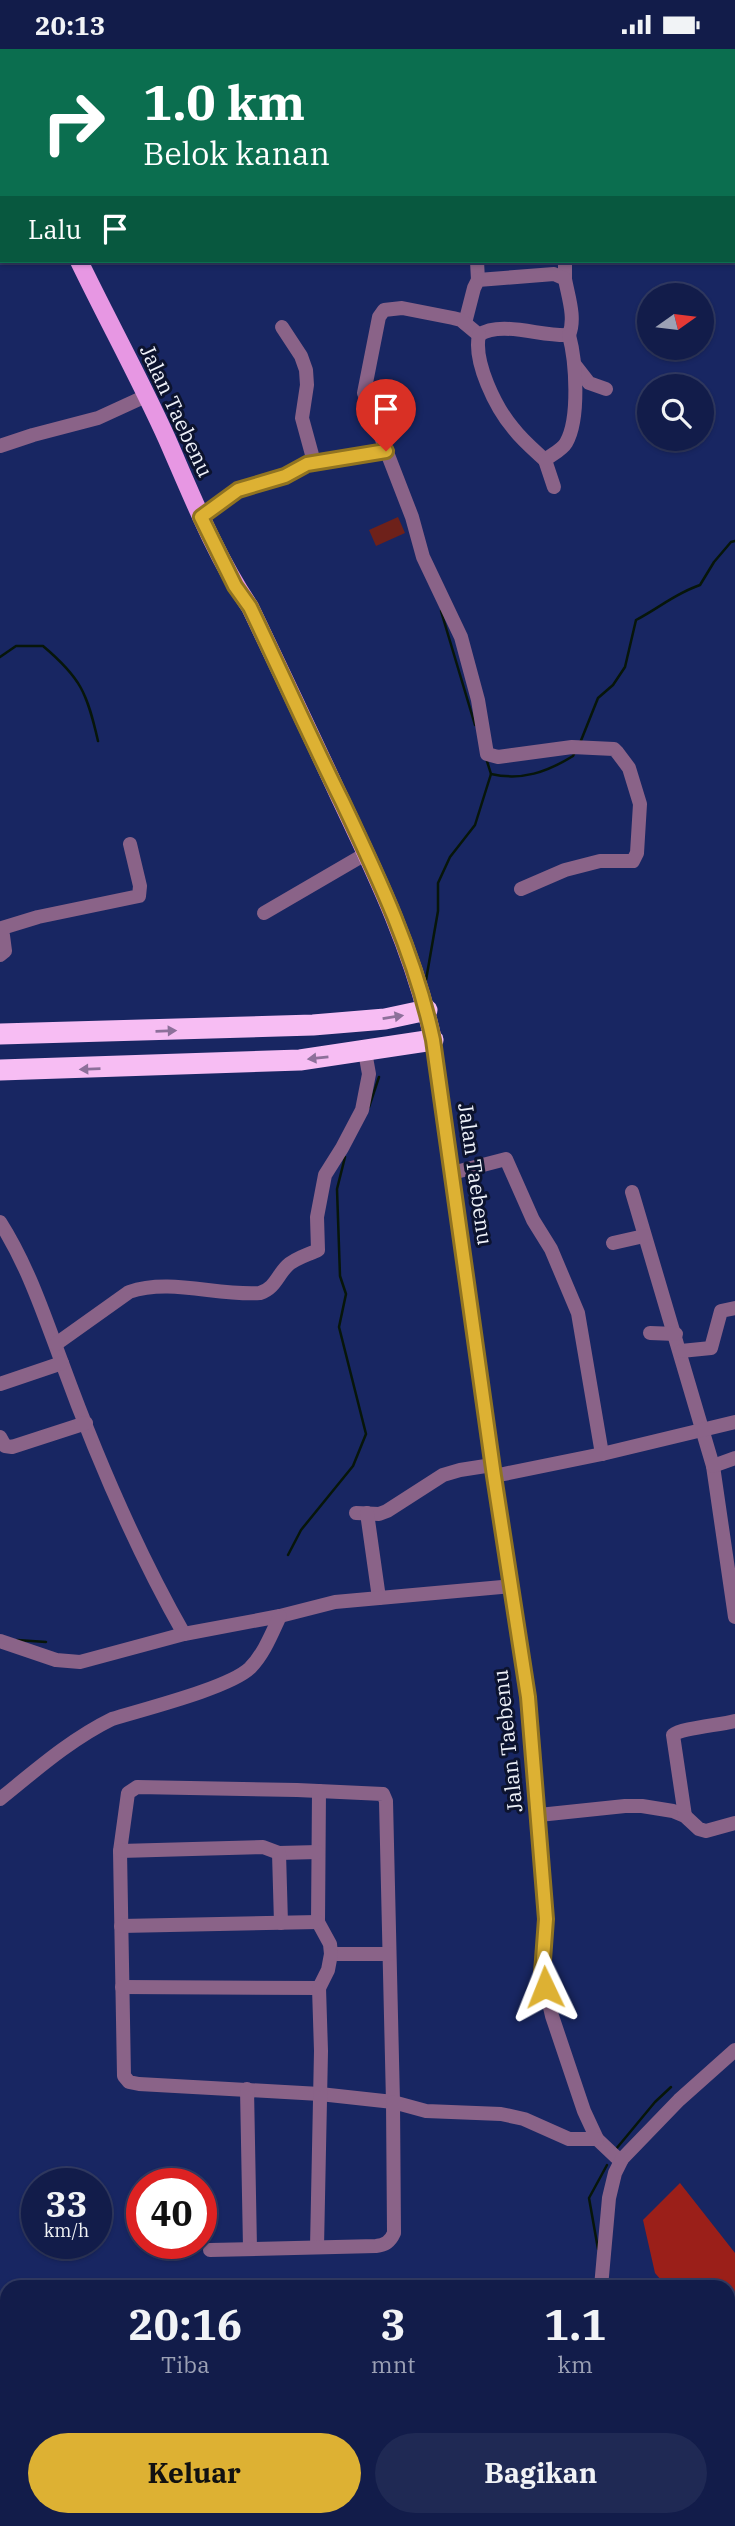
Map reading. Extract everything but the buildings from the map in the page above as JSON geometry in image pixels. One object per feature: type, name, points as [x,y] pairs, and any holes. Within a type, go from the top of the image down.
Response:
[{"type":"highway","points":[[0,1034],[313,1025],[385,1019],[425,1004]]},
{"type":"highway","points":[[0,1070],[300,1060],[433,1040]]},
{"type":"main road","name":"Jalan Taebenu","points":[[80,263],[166,436],[235,586],[250,607],[391,905],[414,965],[433,1040]]},
{"type":"street","points":[[465,323],[478,280],[477,263]]},
{"type":"street","points":[[545,460],[565,445],[571,431],[575,365],[569,335],[572,327],[565,263]]},
{"type":"street","points":[[478,280],[554,274],[565,279]]},
{"type":"street","points":[[479,335],[465,323],[453,318],[402,308],[381,313],[364,393],[412,517],[418,544],[461,637],[488,755],[572,747],[614,749],[623,757],[629,768],[640,804],[636,858],[633,861],[600,861],[565,870],[521,888]]},
{"type":"street","points":[[282,327],[301,356],[306,370],[307,385],[302,418],[314,462]]},
{"type":"street","points":[[554,487],[545,460],[511,427],[488,387],[477,342],[479,335],[485,331],[500,329],[569,335]]},
{"type":"street","points":[[575,365],[589,383],[606,389]]},
{"type":"street","points":[[0,446],[98,418],[146,396]]},
{"type":"street","points":[[201,517],[238,490],[285,476],[314,462],[386,451]]},
{"type":"street","points":[[0,955],[5,951],[2,928],[38,917],[139,896],[140,886],[130,844]]},
{"type":"street","points":[[264,913],[367,853]]},
{"type":"street","name":"Jalan Taebenu","points":[[433,1040],[493,1471],[528,1697],[546,1919],[542,1973],[570,2075],[597,2139],[616,2156]]},
{"type":"street","points":[[56,1343],[114,1301],[135,1290],[162,1287],[260,1293],[274,1286],[280,1273],[290,1263],[318,1250],[317,1217],[325,1175],[362,1110],[369,1074],[365,1052]]},
{"type":"street","points":[[452,1173],[506,1159],[533,1220],[551,1249],[578,1313],[602,1454]]},
{"type":"street","points":[[632,1192],[681,1350],[713,1466],[735,1617]]},
{"type":"street","points":[[0,1222],[29,1276],[86,1423],[150,1575],[184,1635]]},
{"type":"street","points":[[613,1243],[644,1236]]},
{"type":"street","points":[[681,1350],[711,1348],[721,1311],[735,1308]]},
{"type":"street","points":[[650,1332],[676,1334]]},
{"type":"street","points":[[0,1384],[62,1363]]},
{"type":"street","points":[[379,1598],[361,1513],[379,1514],[395,1507],[443,1475],[460,1469],[493,1471],[602,1454],[735,1422]]},
{"type":"street","points":[[0,1437],[5,1446],[12,1447],[86,1423]]},
{"type":"street","points":[[713,1466],[735,1458]]},
{"type":"street","points":[[1,1641],[67,1663],[335,1602],[512,1586]]},
{"type":"street","points":[[0,1799],[44,1763],[96,1727],[233,1679],[250,1667],[267,1643],[280,1616]]},
{"type":"street","points":[[685,1816],[673,1735],[681,1730],[735,1721]]},
{"type":"street","points":[[217,2250],[376,2246],[385,2245],[394,2233],[393,2102],[386,1801],[383,1794],[136,1787],[128,1793],[120,1851],[124,2076],[129,2082],[320,2094],[393,2102],[426,2112],[500,2114],[524,2119],[569,2139],[597,2139]]},
{"type":"street","points":[[317,2247],[319,1988],[328,1970],[331,1954],[330,1944],[318,1922],[319,1791]]},
{"type":"street","points":[[539,1815],[625,1806],[658,1808],[685,1816],[699,1829],[706,1831],[735,1823]]},
{"type":"street","points":[[120,1851],[263,1847],[279,1853],[318,1852]]},
{"type":"street","points":[[279,1853],[281,1923]]},
{"type":"street","points":[[121,1926],[318,1922]]},
{"type":"street","points":[[331,1954],[389,1954]]},
{"type":"street","points":[[122,1987],[319,1988]]},
{"type":"street","points":[[602,2280],[609,2198],[616,2156],[735,2050]]},
{"type":"street","points":[[247,2089],[250,2248]]},
{"type":"shaded area","points":[[398,517],[405,533],[376,546],[369,530]]},
{"type":"shaded area","points":[[680,2183],[735,2253],[735,2280],[661,2280],[655,2273],[643,2220]]},
{"type":"waterway","points":[[580,743],[598,698],[613,685],[625,667],[636,620],[675,596],[700,585],[714,562],[731,542],[735,541]]},
{"type":"waterway","points":[[441,611],[475,725]]},
{"type":"waterway","points":[[0,657],[16,646],[43,646],[81,687],[98,741]]},
{"type":"waterway","points":[[486,758],[491,774],[524,776],[554,767],[575,752]]},
{"type":"waterway","points":[[426,980],[438,911],[438,883],[450,857],[475,825],[491,774]]},
{"type":"waterway","points":[[369,1107],[379,1077]]},
{"type":"waterway","points":[[288,1555],[301,1530],[353,1466],[366,1434],[339,1327],[346,1294],[340,1276],[337,1189],[345,1157]]},
{"type":"waterway","points":[[17,1640],[46,1642]]},
{"type":"waterway","points":[[616,2149],[671,2087]]},
{"type":"waterway","points":[[598,2249],[589,2198],[607,2165]]},
{"type":"route","points":[[386,451],[307,464],[285,476],[238,490],[201,517],[235,586],[250,607],[367,853],[391,905],[424,997],[433,1040],[528,1697],[546,1919],[542,1973],[545,1987]]}]
